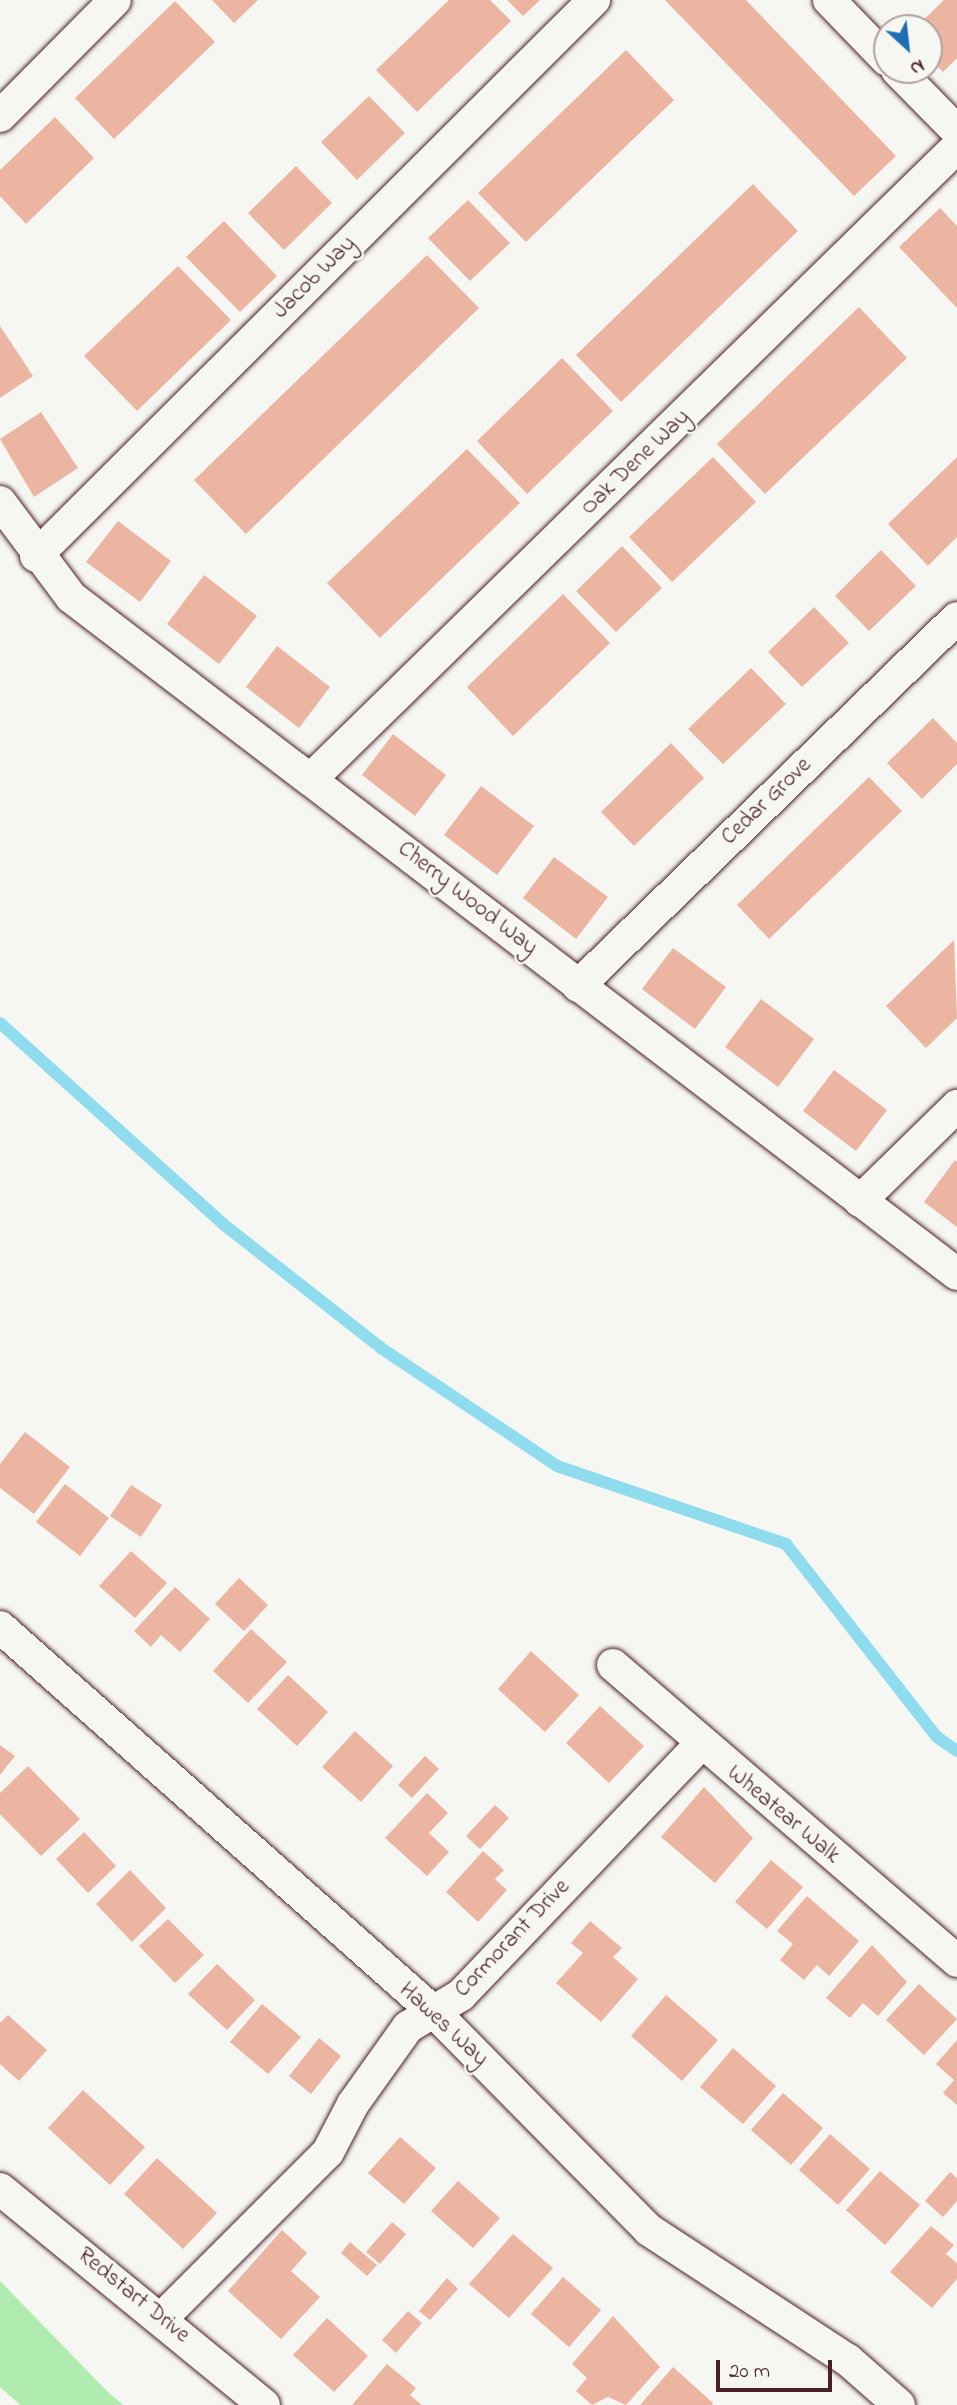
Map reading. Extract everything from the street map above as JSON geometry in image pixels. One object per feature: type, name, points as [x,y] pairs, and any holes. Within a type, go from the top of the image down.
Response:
[{"type":"street","points":[[0,116],[115,0]]},
{"type":"street","name":"Jacob Way","points":[[36,556],[594,0]]},
{"type":"street","points":[[829,0],[873,46]]},
{"type":"street","points":[[911,84],[957,131]]},
{"type":"street","name":"Oak Dene Way","points":[[313,777],[957,148]]},
{"type":"street","name":"Cherry Wood Way","points":[[0,502],[36,556],[71,597],[313,777],[578,986],[957,1274]]},
{"type":"street","name":"Cedar Grove","points":[[578,986],[957,618]]},
{"type":"street","points":[[860,1202],[957,1106]]},
{"type":"street","name":"Hawes Way","points":[[0,1627],[436,2014],[649,2230],[848,2360],[899,2405]]},
{"type":"street","name":"Wheatear Walk","points":[[613,1665],[700,1745],[957,1961]]},
{"type":"street","name":"Cormorant Drive","points":[[163,2317],[328,2152],[366,2083],[408,2027],[436,2014],[700,1745]]},
{"type":"street","name":"Redstart Drive","points":[[0,2189],[163,2317],[264,2405]]},
{"type":"green space","points":[[0,2281],[123,2405],[20,2405],[0,2387]]},
{"type":"building","points":[[212,0],[258,0],[234,23]]},
{"type":"building","points":[[449,0],[490,0],[511,21],[417,112],[376,70]]},
{"type":"building","points":[[507,0],[540,0],[523,16]]},
{"type":"building","points":[[665,0],[746,0],[896,156],[854,196]]},
{"type":"building","points":[[944,0],[957,0],[957,58],[943,72],[943,14],[930,14]]},
{"type":"building","points":[[175,1],[215,42],[114,139],[75,98]]},
{"type":"building","points":[[626,50],[674,100],[526,242],[478,193]]},
{"type":"building","points":[[369,96],[405,133],[357,180],[321,142]]},
{"type":"building","points":[[55,117],[94,158],[26,224],[0,196],[0,170]]},
{"type":"building","points":[[296,166],[332,203],[284,250],[248,213]]},
{"type":"building","points":[[753,184],[798,231],[621,402],[576,355]]},
{"type":"building","points":[[468,200],[510,243],[470,281],[428,238]]},
{"type":"building","points":[[940,208],[957,226],[957,308],[899,247]]},
{"type":"building","points":[[224,221],[277,276],[240,312],[186,257]]},
{"type":"building","points":[[427,255],[479,308],[246,534],[194,480]]},
{"type":"building","points":[[178,266],[231,320],[137,411],[84,356]]},
{"type":"building","points":[[859,307],[907,358],[765,494],[717,444]]},
{"type":"building","points":[[0,326],[33,376],[0,398]]},
{"type":"building","points":[[562,358],[613,411],[527,494],[477,441]]},
{"type":"building","points":[[41,412],[78,468],[34,497],[0,439]]},
{"type":"building","points":[[467,449],[520,503],[380,638],[327,583]]},
{"type":"building","points":[[713,457],[756,502],[672,582],[629,537]]},
{"type":"building","points":[[957,457],[957,537],[928,566],[888,524]]},
{"type":"building","points":[[118,521],[171,561],[140,602],[86,562]]},
{"type":"building","points":[[622,546],[662,588],[616,632],[576,591]]},
{"type":"building","points":[[881,550],[916,586],[869,631],[835,596]]},
{"type":"building","points":[[204,575],[257,616],[219,664],[167,624]]},
{"type":"building","points":[[563,594],[610,643],[513,736],[467,687]]},
{"type":"building","points":[[814,607],[849,643],[802,687],[768,652]]},
{"type":"building","points":[[277,646],[330,687],[299,728],[246,687]]},
{"type":"building","points":[[751,668],[786,704],[723,764],[688,729]]},
{"type":"building","points":[[933,718],[957,743],[957,764],[922,799],[887,763]]},
{"type":"building","points":[[393,734],[446,775],[415,816],[362,775]]},
{"type":"building","points":[[671,743],[704,778],[634,846],[601,812]]},
{"type":"building","points":[[869,777],[902,811],[769,939],[737,905]]},
{"type":"building","points":[[481,786],[534,826],[497,875],[444,835]]},
{"type":"building","points":[[554,857],[608,897],[576,939],[523,898]]},
{"type":"building","points":[[954,940],[957,1018],[926,1048],[886,1006]]},
{"type":"building","points":[[673,948],[726,987],[695,1029],[642,989]]},
{"type":"building","points":[[761,999],[814,1039],[778,1087],[725,1047]]},
{"type":"building","points":[[834,1070],[887,1110],[856,1151],[803,1111]]},
{"type":"building","points":[[955,1160],[957,1162],[957,1227],[924,1202]]},
{"type":"building","points":[[25,1432],[70,1467],[34,1514],[0,1488],[0,1464]]},
{"type":"building","points":[[65,1484],[109,1518],[80,1556],[36,1522]]},
{"type":"building","points":[[131,1485],[162,1505],[141,1537],[110,1516]]},
{"type":"building","points":[[131,1551],[167,1583],[135,1618],[99,1586]]},
{"type":"building","points":[[239,1578],[268,1605],[244,1631],[215,1604]]},
{"type":"building","points":[[175,1587],[210,1619],[180,1652],[161,1635],[151,1647],[134,1631]]},
{"type":"building","points":[[251,1629],[287,1662],[248,1703],[213,1671]]},
{"type":"building","points":[[531,1651],[579,1695],[545,1732],[498,1689]]},
{"type":"building","points":[[288,1675],[328,1712],[297,1746],[257,1709]]},
{"type":"building","points":[[600,1706],[644,1746],[609,1783],[566,1743]]},
{"type":"building","points":[[355,1731],[393,1766],[361,1802],[322,1767]]},
{"type":"building","points":[[0,1745],[15,1756],[0,1775]]},
{"type":"building","points":[[425,1756],[439,1769],[412,1798],[398,1785]]},
{"type":"building","points":[[28,1766],[80,1819],[41,1856],[0,1814],[0,1793]]},
{"type":"building","points":[[704,1787],[753,1838],[715,1883],[661,1837]]},
{"type":"building","points":[[427,1793],[448,1813],[429,1833],[449,1852],[427,1876],[385,1838]]},
{"type":"building","points":[[495,1805],[509,1818],[480,1849],[466,1836]]},
{"type":"building","points":[[84,1832],[116,1866],[88,1893],[56,1859]]},
{"type":"building","points":[[483,1851],[504,1870],[495,1879],[507,1890],[478,1922],[446,1892]]},
{"type":"building","points":[[771,1860],[803,1887],[767,1929],[735,1902]]},
{"type":"building","points":[[130,1870],[166,1908],[132,1942],[96,1904]]},
{"type":"building","points":[[807,1896],[859,1941],[829,1976],[817,1965],[804,1980],[780,1960],[793,1944],[777,1931]]},
{"type":"building","points":[[168,1919],[204,1955],[175,1983],[139,1946]]},
{"type":"building","points":[[590,1921],[622,1948],[613,1957],[638,1979],[601,2022],[556,1983],[583,1953],[571,1943]]},
{"type":"building","points":[[872,1945],[907,1982],[878,2016],[863,2003],[850,2018],[826,1998]]},
{"type":"building","points":[[217,1964],[255,2000],[227,2030],[188,1994]]},
{"type":"building","points":[[919,1984],[957,2019],[924,2055],[886,2020]]},
{"type":"building","points":[[666,1995],[718,2040],[682,2081],[631,2036]]},
{"type":"building","points":[[262,2004],[301,2037],[268,2074],[230,2042]]},
{"type":"building","points":[[8,2015],[47,2050],[19,2081],[0,2064],[0,2023]]},
{"type":"building","points":[[319,2038],[341,2056],[311,2094],[289,2076]]},
{"type":"building","points":[[957,2040],[957,2105],[943,2093],[954,2080],[936,2064]]},
{"type":"building","points":[[733,2048],[776,2086],[743,2124],[700,2087]]},
{"type":"building","points":[[83,2090],[145,2147],[110,2185],[48,2128]]},
{"type":"building","points":[[783,2093],[823,2128],[791,2165],[751,2130]]},
{"type":"building","points":[[830,2134],[870,2169],[838,2205],[799,2170]]},
{"type":"building","points":[[400,2137],[436,2168],[404,2204],[368,2173]]},
{"type":"building","points":[[157,2158],[217,2213],[183,2249],[124,2194]]},
{"type":"building","points":[[880,2171],[920,2205],[885,2245],[846,2210]]},
{"type":"building","points":[[950,2172],[957,2178],[957,2201],[943,2217],[925,2201]]},
{"type":"building","points":[[458,2181],[500,2218],[473,2248],[431,2211]]},
{"type":"building","points":[[392,2222],[406,2234],[380,2264],[366,2252]]},
{"type":"building","points":[[931,2226],[954,2245],[946,2254],[957,2263],[957,2279],[932,2308],[890,2272]]},
{"type":"building","points":[[282,2230],[307,2253],[291,2271],[320,2297],[281,2339],[228,2291]]},
{"type":"building","points":[[513,2234],[553,2268],[509,2318],[469,2284]]},
{"type":"building","points":[[350,2242],[377,2265],[367,2276],[341,2253]]},
{"type":"building","points":[[563,2277],[601,2310],[569,2347],[531,2314]]},
{"type":"building","points":[[447,2278],[458,2289],[430,2320],[419,2311]]},
{"type":"building","points":[[408,2311],[422,2323],[396,2353],[382,2340]]},
{"type":"building","points":[[613,2316],[660,2367],[626,2405],[608,2397],[592,2405],[576,2391],[587,2378],[572,2364]]},
{"type":"building","points":[[327,2318],[368,2356],[334,2392],[293,2355]]},
{"type":"building","points":[[387,2364],[416,2388],[410,2395],[422,2405],[352,2405]]},
{"type":"building","points":[[673,2367],[713,2403],[712,2405],[640,2405]]},
{"type":"waterway","points":[[0,1023],[223,1224],[381,1348],[557,1466],[786,1544],[937,1737],[957,1751]]}]
